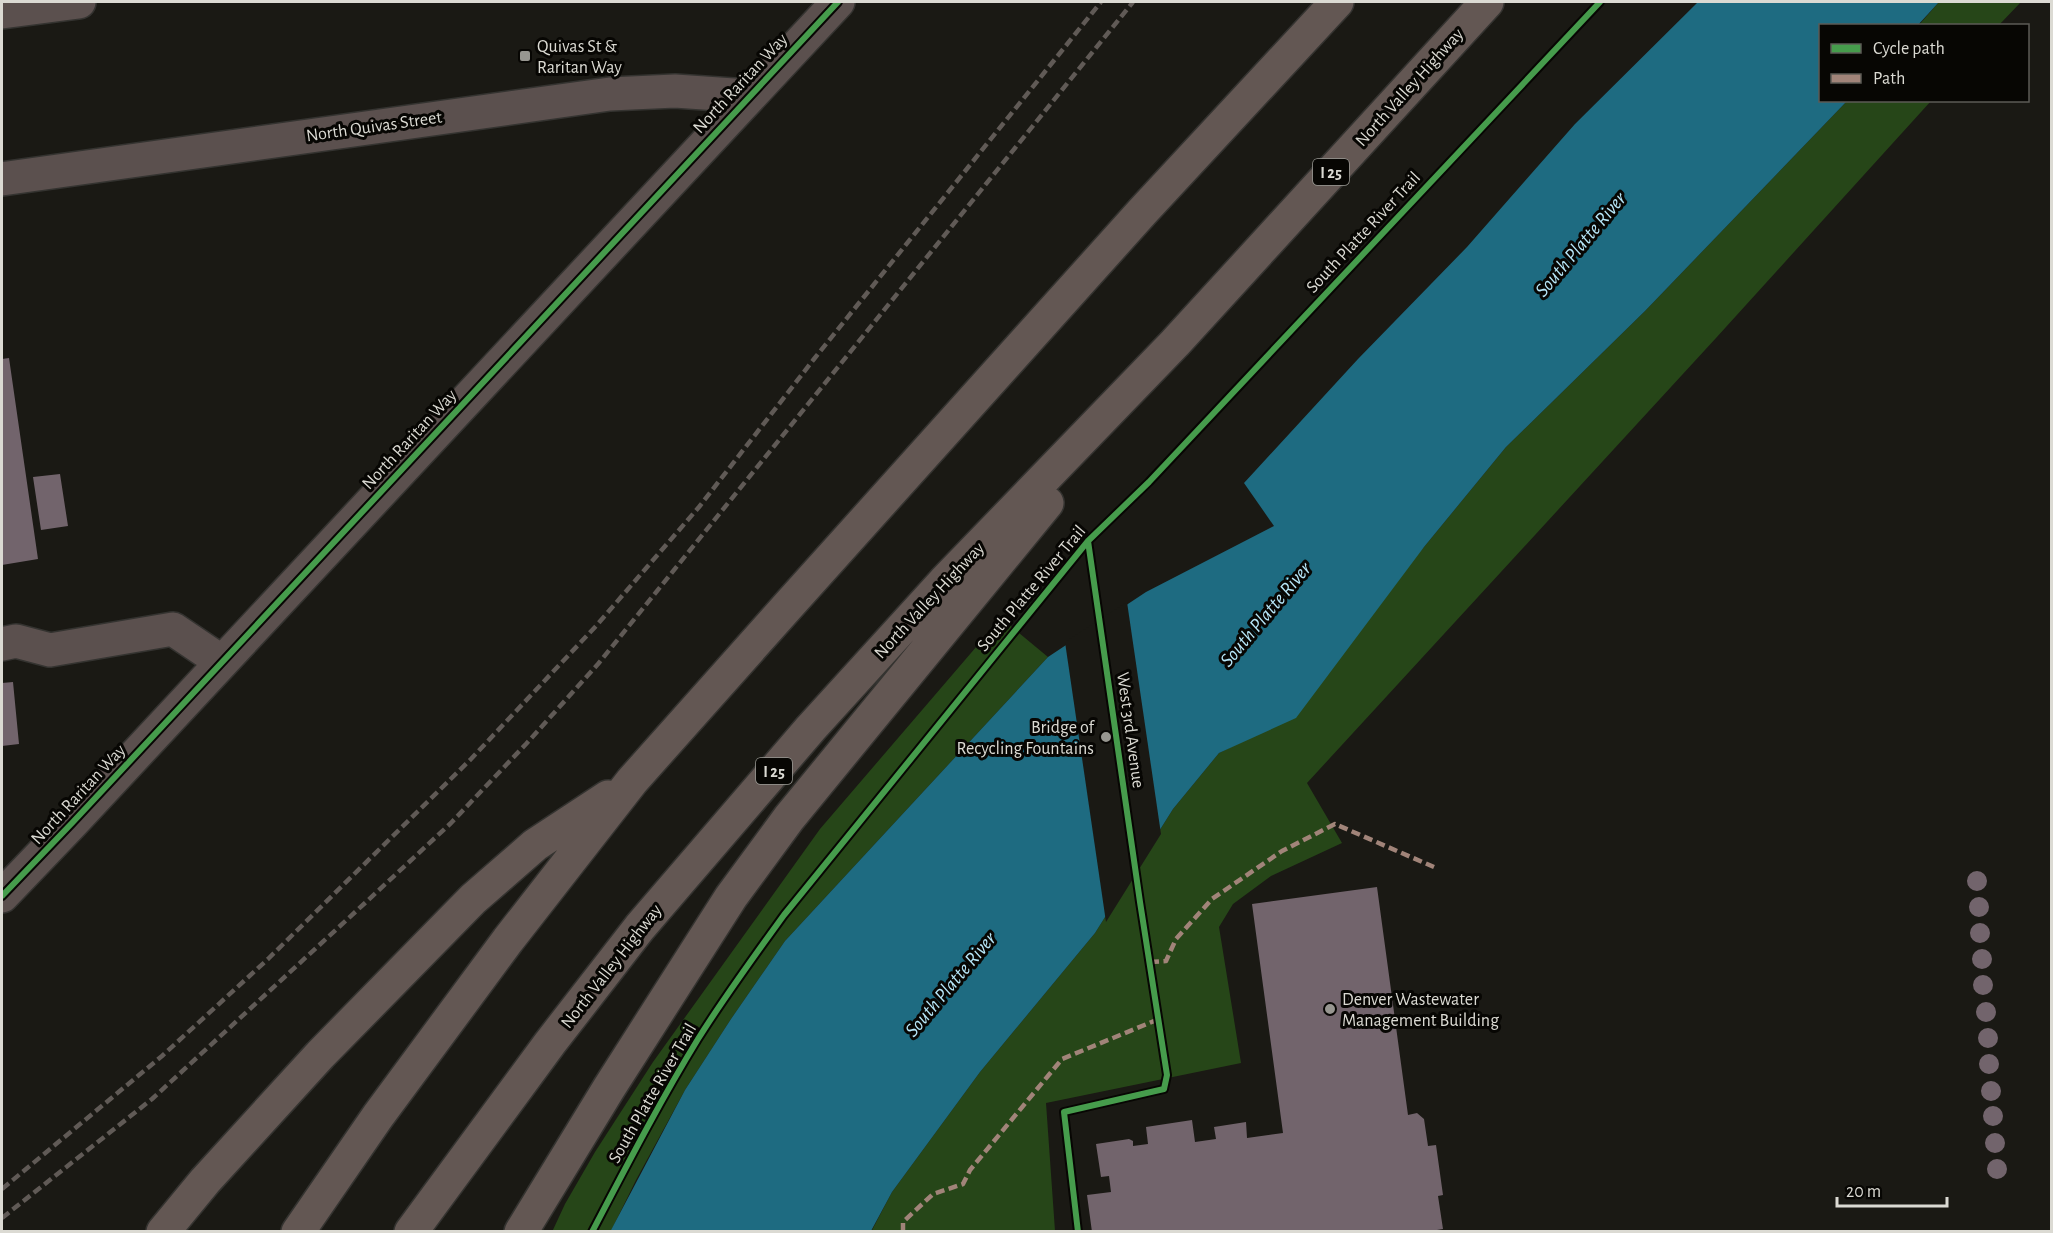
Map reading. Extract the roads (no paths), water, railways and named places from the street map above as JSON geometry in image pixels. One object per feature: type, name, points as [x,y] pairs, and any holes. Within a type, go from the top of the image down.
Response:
[{"type":"highway","points":[[298,1232],[443,1027],[632,781],[1135,220],[1337,2]]},
{"type":"highway","name":"North Valley Highway","points":[[411,1232],[550,1043],[640,927],[811,728],[936,590],[1175,343],[1487,2]]},
{"type":"highway","points":[[521,1232],[615,1078],[731,897],[789,818],[951,622],[1175,343]]},
{"type":"highway","points":[[163,1232],[205,1181],[320,1055],[473,899],[535,845],[632,781]]},
{"type":"street","points":[[2,12],[79,2]]},
{"type":"street","name":"North Raritan Way","points":[[2,896],[838,2]]},
{"type":"street","name":"North Quivas Street","points":[[2,179],[610,94],[675,91],[748,96]]},
{"type":"street","points":[[2,644],[16,641],[50,650],[173,629],[222,662]]},
{"type":"water","name":"South Platte River","points":[[1698,2],[1939,2],[1919,24],[1819,24],[1819,102],[1846,102],[1645,311],[1506,447],[1424,547],[1296,718],[1219,753],[1173,809],[1095,933],[980,1072],[892,1192],[871,1231],[610,1232],[685,1090],[785,941],[1048,657],[1146,592],[1274,526],[1244,483],[1358,359],[1467,247],[1575,124]]},
{"type":"railway","points":[[2,1189],[162,1056],[268,959],[471,759],[596,626],[699,507],[814,359],[1101,2]]},
{"type":"railway","points":[[2,1218],[152,1099],[451,823],[526,744],[598,664],[1133,2]]},
{"type":"place","name":"Quivas St & Raritan Way","points":[[525,56]]},
{"type":"place","name":"Bridge of Recycling Fountains","points":[[1106,737]]},
{"type":"place","name":"Denver Wastewater Management Building","points":[[1330,1009]]}]
